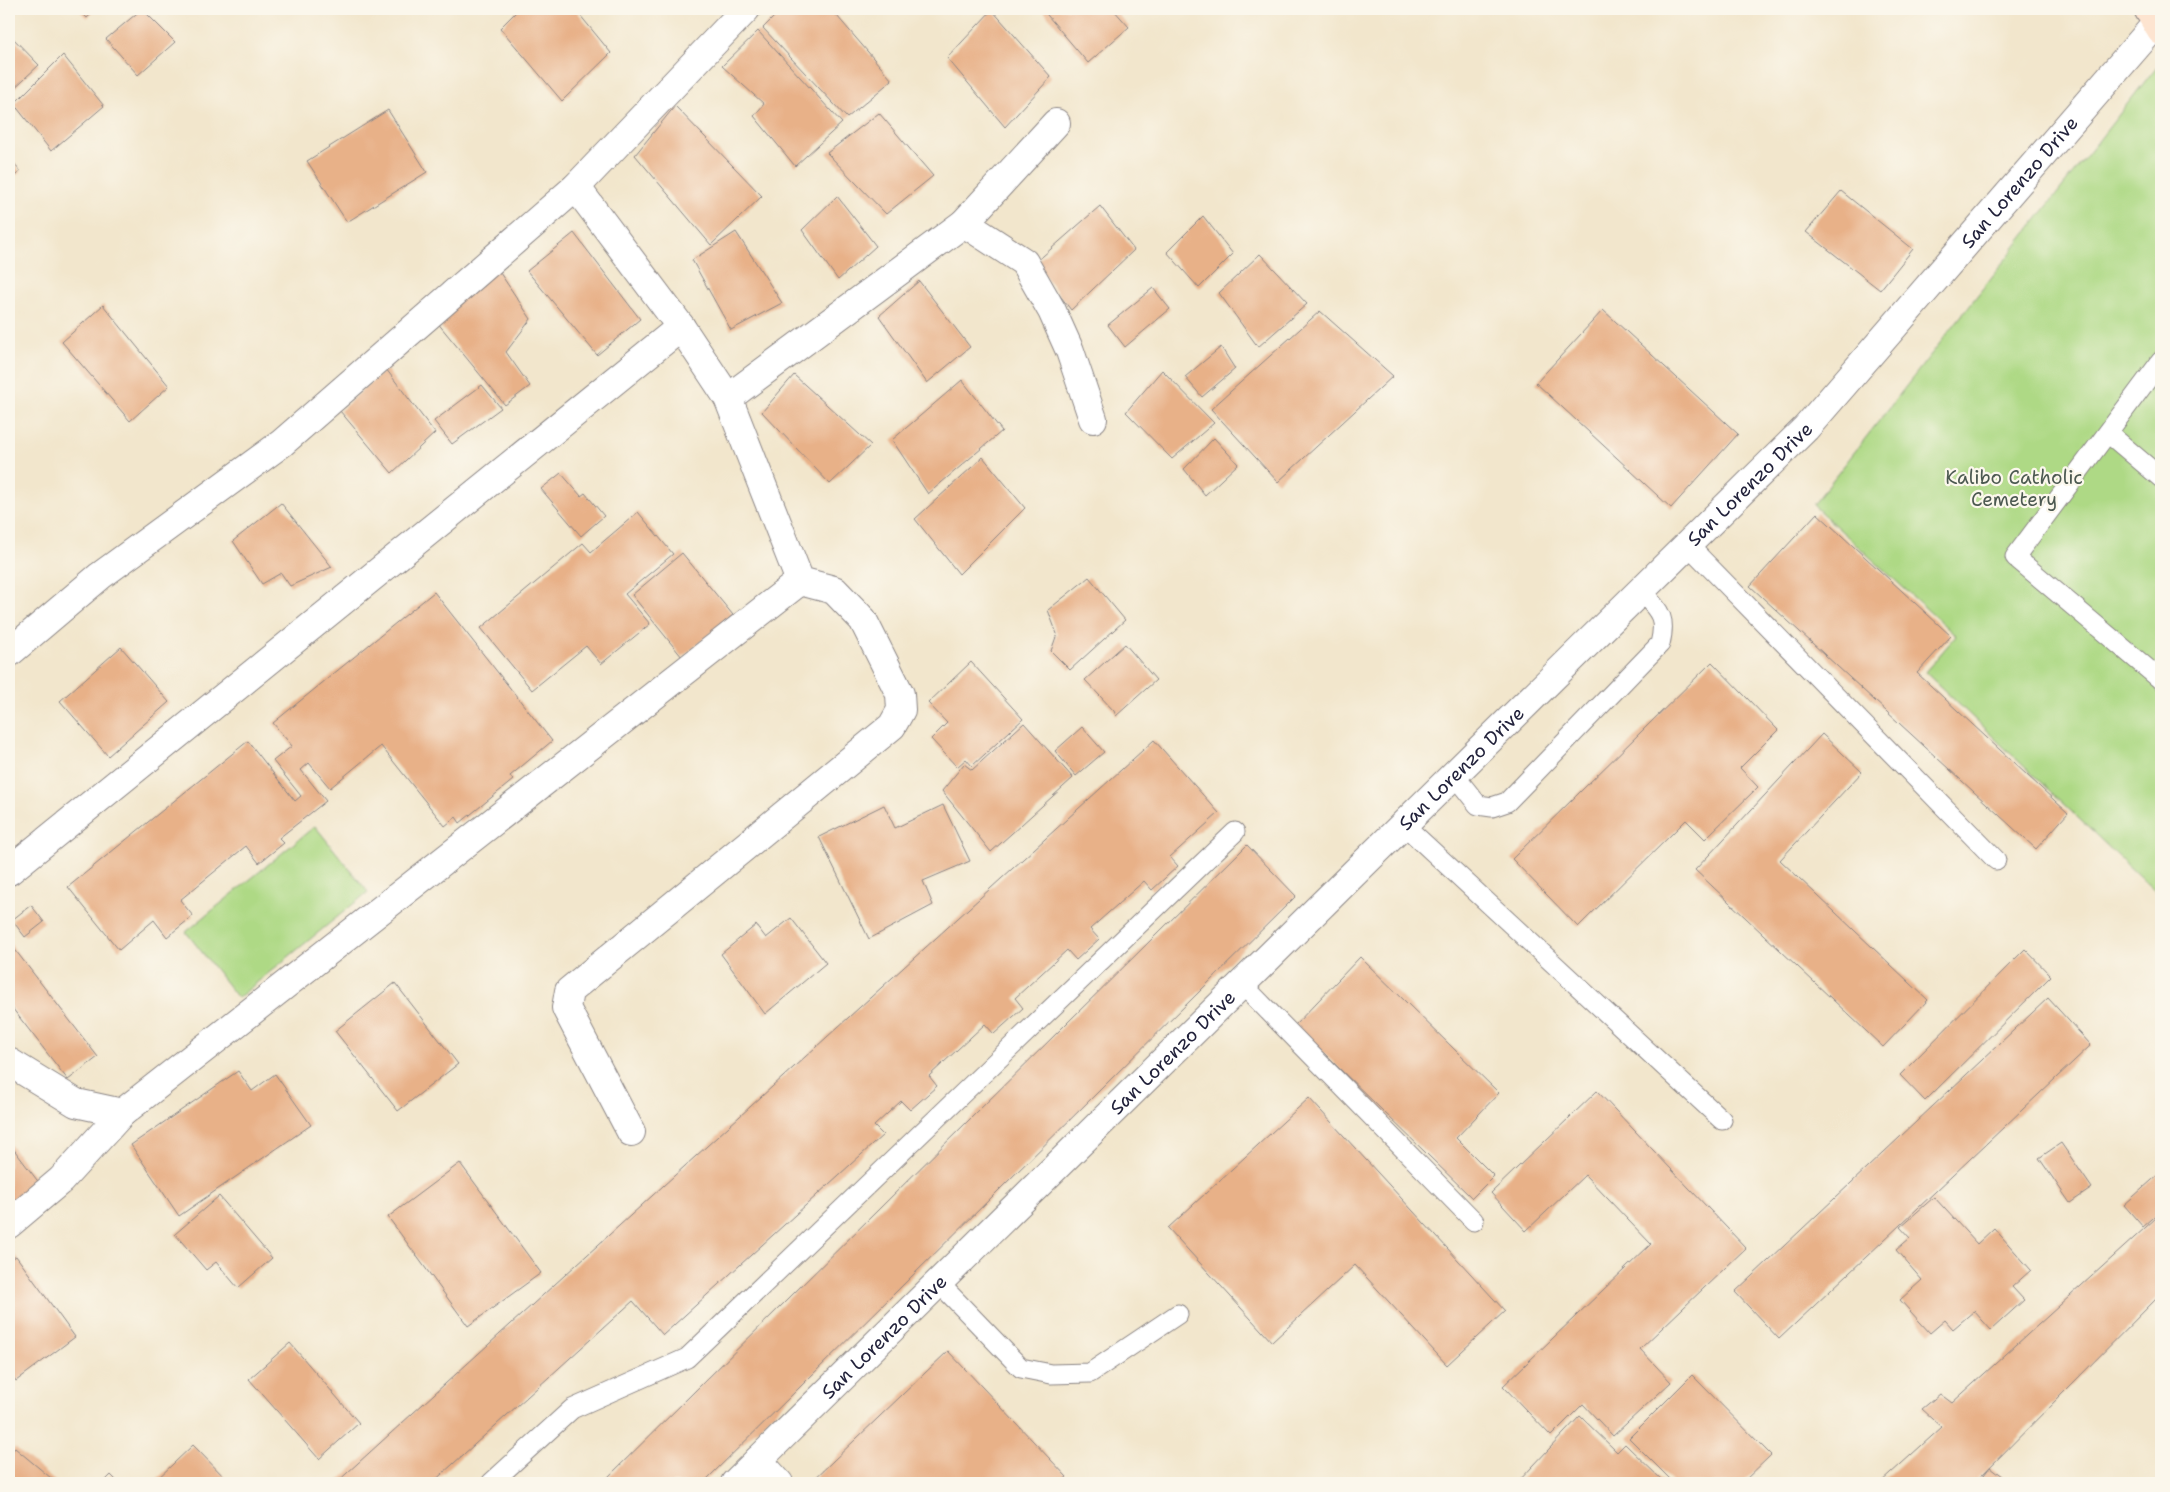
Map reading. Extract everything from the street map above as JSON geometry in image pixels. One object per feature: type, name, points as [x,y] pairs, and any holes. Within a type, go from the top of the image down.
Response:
[{"type":"street","points":[[9,653],[100,576],[282,443],[576,187],[746,9]]},
{"type":"street","name":"San Lorenzo Drive","points":[[735,1483],[1806,428],[2155,21]]},
{"type":"street","points":[[728,398],[964,223],[1056,123]]},
{"type":"street","points":[[576,187],[681,327],[728,398],[800,581]]},
{"type":"street","points":[[964,223],[1024,262],[1052,311],[1070,351],[1093,419]]},
{"type":"street","points":[[9,871],[681,327]]},
{"type":"street","points":[[9,1224],[61,1180],[122,1113],[800,581]]},
{"type":"street","points":[[631,1132],[566,1008],[569,991],[892,726],[901,710],[900,694],[863,620],[834,590],[800,581]]},
{"type":"street","points":[[9,1062],[76,1103],[122,1113]]},
{"type":"street","points":[[758,1460],[779,1483]]},
{"type":"lane","points":[[2161,361],[2014,557],[2161,680]]},
{"type":"lane","points":[[2108,432],[2161,478]]},
{"type":"lane","points":[[1688,545],[1996,860]]},
{"type":"lane","points":[[1454,775],[1478,805],[1492,807],[1507,802],[1660,644],[1663,631],[1662,614],[1641,591]]},
{"type":"lane","points":[[1404,824],[1722,1120]]},
{"type":"lane","points":[[491,1483],[572,1409],[687,1358],[1235,832]]},
{"type":"lane","points":[[1242,984],[1474,1221]]},
{"type":"lane","points":[[939,1283],[1021,1368],[1051,1374],[1090,1373],[1178,1314]]},
{"type":"green space","name":"Kalibo Catholic Cemetery","points":[[2161,61],[2161,897],[1925,672],[1956,636],[1813,505]]},
{"type":"green space","points":[[315,826],[368,892],[238,998],[186,932]]},
{"type":"building","points":[[78,9],[97,9],[87,18]]},
{"type":"building","points":[[142,9],[175,42],[138,75],[106,39]]},
{"type":"building","points":[[519,9],[575,9],[611,53],[562,101],[500,28]]},
{"type":"building","points":[[782,9],[831,9],[892,80],[847,118],[763,28]]},
{"type":"building","points":[[1042,9],[1113,9],[1129,27],[1088,63]]},
{"type":"building","points":[[992,10],[1051,77],[1005,127],[947,58]]},
{"type":"building","points":[[758,31],[842,123],[795,166],[754,116],[764,104],[722,66]]},
{"type":"building","points":[[9,34],[39,65],[9,93]]},
{"type":"building","points":[[63,55],[104,106],[51,151],[14,104]]},
{"type":"building","points":[[675,106],[762,196],[711,245],[635,155]]},
{"type":"building","points":[[388,110],[427,172],[347,222],[307,161]]},
{"type":"building","points":[[879,113],[933,176],[886,214],[827,153]]},
{"type":"building","points":[[9,155],[20,172],[9,180]]},
{"type":"building","points":[[1841,191],[1913,249],[1880,290],[1806,232]]},
{"type":"building","points":[[837,196],[876,246],[838,280],[802,230]]},
{"type":"building","points":[[1100,206],[1134,250],[1071,310],[1035,263]]},
{"type":"building","points":[[1203,216],[1233,254],[1199,288],[1167,252]]},
{"type":"building","points":[[736,232],[782,303],[731,330],[692,260]]},
{"type":"building","points":[[574,233],[640,319],[597,355],[527,271]]},
{"type":"building","points":[[1260,254],[1307,304],[1258,347],[1219,293]]},
{"type":"building","points":[[496,267],[531,319],[506,352],[530,386],[505,405],[432,316]]},
{"type":"building","points":[[919,281],[970,347],[927,383],[879,316]]},
{"type":"building","points":[[1153,288],[1170,309],[1125,347],[1108,325]]},
{"type":"building","points":[[103,305],[169,386],[130,421],[62,342]]},
{"type":"building","points":[[1603,310],[1738,434],[1671,508],[1536,383]]},
{"type":"building","points":[[1320,311],[1393,376],[1278,482],[1211,409]]},
{"type":"building","points":[[1221,347],[1235,369],[1202,397],[1185,377]]},
{"type":"building","points":[[386,369],[435,433],[392,473],[340,411]]},
{"type":"building","points":[[1162,370],[1214,423],[1172,459],[1126,412]]},
{"type":"building","points":[[794,375],[871,445],[830,484],[762,412]]},
{"type":"building","points":[[962,380],[1002,431],[928,494],[892,440]]},
{"type":"building","points":[[482,385],[501,408],[452,444],[434,421]]},
{"type":"building","points":[[1214,438],[1238,464],[1205,495],[1184,469]]},
{"type":"building","points":[[983,457],[1025,508],[959,574],[915,519]]},
{"type":"building","points":[[561,473],[581,496],[585,493],[604,516],[581,536],[541,489]]},
{"type":"building","points":[[281,503],[332,567],[290,586],[281,573],[262,584],[233,541]]},
{"type":"building","points":[[638,512],[673,554],[625,594],[650,624],[601,664],[586,646],[532,690],[481,628],[583,543],[591,552]]},
{"type":"building","points":[[1817,513],[1951,636],[1917,673],[2068,813],[2036,849],[1750,586]]},
{"type":"building","points":[[682,553],[733,615],[682,657],[632,595]]},
{"type":"building","points":[[1089,577],[1125,620],[1070,670],[1051,651],[1057,634],[1048,610]]},
{"type":"building","points":[[434,592],[552,741],[510,776],[513,780],[460,823],[456,817],[445,826],[381,746],[330,788],[309,763],[301,770],[326,801],[279,838],[284,843],[259,863],[246,846],[180,900],[193,916],[167,937],[154,920],[119,950],[68,887],[248,741],[295,801],[301,796],[273,761],[292,746],[273,723]]},
{"type":"building","points":[[1125,644],[1156,680],[1116,716],[1114,711],[1085,680]]},
{"type":"building","points":[[121,647],[169,702],[108,756],[60,701]]},
{"type":"building","points":[[971,662],[1023,719],[972,766],[966,759],[957,767],[931,739],[947,723],[928,703]]},
{"type":"building","points":[[1712,662],[1778,730],[1740,768],[1758,787],[1705,839],[1686,820],[1578,927],[1512,859]]},
{"type":"building","points":[[1024,723],[1073,778],[991,852],[942,791],[964,764],[972,770]]},
{"type":"building","points":[[1082,727],[1104,752],[1076,776],[1055,751]]},
{"type":"building","points":[[1822,734],[1862,772],[1780,860],[1928,1000],[1883,1047],[1695,870]]},
{"type":"building","points":[[1154,740],[1219,813],[1170,857],[1178,866],[1152,890],[1144,881],[1090,929],[1099,939],[1076,960],[1067,950],[1015,998],[1023,1008],[994,1034],[985,1024],[929,1076],[937,1086],[910,1110],[901,1101],[874,1126],[883,1135],[663,1335],[633,1301],[432,1483],[336,1483]]},
{"type":"building","points":[[884,805],[895,828],[943,805],[970,861],[923,881],[933,905],[869,939],[819,837]]},
{"type":"building","points":[[1247,845],[1296,896],[703,1483],[602,1483]]},
{"type":"building","points":[[31,905],[44,922],[25,937],[12,920]]},
{"type":"building","points":[[791,918],[826,963],[765,1014],[721,954],[756,925],[766,938]]},
{"type":"building","points":[[9,942],[98,1057],[68,1080],[9,1004]]},
{"type":"building","points":[[2025,949],[2051,976],[1925,1101],[1900,1075]]},
{"type":"building","points":[[1360,957],[1499,1093],[1456,1138],[1494,1176],[1472,1198],[1295,1025]]},
{"type":"building","points":[[395,983],[458,1064],[398,1111],[335,1031]]},
{"type":"building","points":[[2048,998],[2091,1045],[1779,1339],[1735,1292]]},
{"type":"building","points":[[238,1071],[252,1091],[275,1074],[311,1125],[179,1216],[131,1145]]},
{"type":"building","points":[[1597,1091],[1746,1248],[1640,1349],[1671,1382],[1613,1436],[1583,1404],[1551,1436],[1503,1386],[1651,1244],[1585,1175],[1526,1231],[1491,1193]]},
{"type":"building","points":[[1309,1098],[1505,1311],[1447,1365],[1355,1265],[1272,1342],[1168,1228]]},
{"type":"building","points":[[9,1143],[40,1184],[9,1208]]},
{"type":"building","points":[[2061,1143],[2092,1188],[2070,1203],[2039,1158]]},
{"type":"building","points":[[460,1163],[541,1273],[468,1326],[388,1217]]},
{"type":"building","points":[[2161,1172],[2161,1211],[2143,1227],[2124,1205]]},
{"type":"building","points":[[219,1196],[272,1258],[238,1288],[216,1262],[206,1270],[175,1234]]},
{"type":"building","points":[[1934,1197],[1977,1244],[1994,1228],[2031,1270],[2012,1287],[2024,1300],[1991,1330],[1974,1311],[1953,1329],[1945,1320],[1930,1333],[1900,1300],[1922,1280],[1896,1250],[1910,1238],[1900,1227]]},
{"type":"building","points":[[2156,1218],[2161,1224],[2161,1294],[1974,1483],[1880,1483],[1942,1427],[1922,1409],[1940,1394],[1952,1403]]},
{"type":"building","points":[[16,1256],[75,1337],[16,1381],[9,1371],[9,1261]]},
{"type":"building","points":[[290,1343],[359,1423],[319,1459],[249,1379]]},
{"type":"building","points":[[948,1351],[1067,1477],[1060,1483],[810,1483]]},
{"type":"building","points":[[1692,1375],[1771,1455],[1742,1483],[1674,1483],[1629,1438]]},
{"type":"building","points":[[1580,1416],[1617,1452],[1625,1444],[1665,1483],[1517,1483]]},
{"type":"building","points":[[193,1445],[230,1483],[153,1483]]},
{"type":"building","points":[[15,1448],[57,1483],[9,1483],[9,1455]]},
{"type":"building","points":[[1990,1467],[2011,1483],[1978,1483]]},
{"type":"building","points":[[111,1475],[119,1483],[103,1483]]}]
